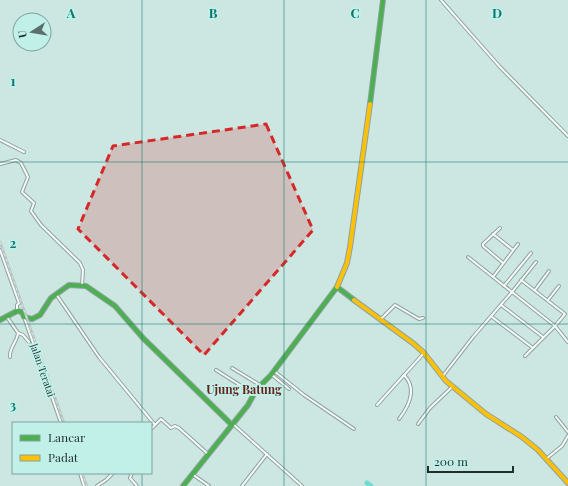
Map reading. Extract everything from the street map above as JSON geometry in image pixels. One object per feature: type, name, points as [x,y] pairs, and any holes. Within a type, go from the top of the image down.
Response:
[{"type":"street","points":[[183,486],[191,474],[248,405],[256,390],[272,373],[337,287],[347,263],[383,0]]},
{"type":"street","points":[[441,0],[500,67],[568,136]]},
{"type":"street","points":[[0,140],[24,152]]},
{"type":"street","points":[[0,164],[16,160],[21,164],[28,177],[22,192],[34,203],[31,210],[42,225],[80,263],[83,270],[82,286]]},
{"type":"street","points":[[500,228],[483,244],[483,247],[503,263]]},
{"type":"street","points":[[493,234],[513,250]]},
{"type":"street","points":[[493,277],[518,244]]},
{"type":"street","points":[[0,250],[19,303],[17,310],[0,320]]},
{"type":"street","points":[[504,286],[531,253]]},
{"type":"street","points":[[468,257],[555,326],[568,342]]},
{"type":"street","points":[[442,377],[473,337],[502,305],[536,262]]},
{"type":"street","points":[[535,290],[550,271]]},
{"type":"street","points":[[521,280],[565,314],[525,356]]},
{"type":"street","points":[[17,310],[22,312],[24,317],[32,319],[40,315],[51,298],[69,285],[86,286],[115,306],[143,338],[233,424],[302,486]]},
{"type":"street","points":[[548,300],[559,286]]},
{"type":"street","points":[[337,287],[424,353],[442,377],[486,414],[526,440],[568,483]]},
{"type":"street","points":[[56,294],[99,357],[152,422]]},
{"type":"street","points":[[381,319],[395,305],[418,318],[423,318]]},
{"type":"street","points":[[502,305],[544,337]]},
{"type":"street","points":[[492,316],[533,348]]},
{"type":"street","points":[[7,317],[18,333],[23,335],[29,342]]},
{"type":"street","name":"Jalan Teratai","points":[[24,317],[62,422]]},
{"type":"street","points":[[10,357],[11,349],[17,339],[18,333]]},
{"type":"street","points":[[377,405],[424,353]]},
{"type":"street","points":[[232,368],[260,385]]},
{"type":"street","points":[[216,370],[246,389],[251,387],[256,390]]},
{"type":"street","points":[[272,373],[289,389]]},
{"type":"street","points":[[272,373],[354,429]]},
{"type":"street","points":[[399,419],[406,409],[411,394],[411,385],[404,375]]},
{"type":"street","points":[[418,424],[430,408],[452,386]]},
{"type":"street","points":[[556,417],[568,432]]},
{"type":"street","points":[[152,428],[161,419],[171,428],[177,426],[208,454]]},
{"type":"street","points":[[546,459],[562,446],[568,436]]},
{"type":"street","points":[[242,486],[267,454]]},
{"type":"street","points":[[80,474],[84,486]]},
{"type":"street","points":[[97,486],[112,474]]},
{"type":"street","points":[[132,474],[130,478],[137,486]]},
{"type":"street","points":[[191,474],[209,486]]},
{"type":"highlighted area","points":[[266,124],[313,230],[204,355],[78,229],[113,146]]},
{"type":"waterway","points":[[367,483],[371,486]]},
{"type":"railway","points":[[0,242],[64,422]]},
{"type":"railway","points":[[82,474],[87,486]]},
{"type":"traffic: fast","points":[[370,104],[383,0]]},
{"type":"traffic: fast","points":[[0,320],[17,311],[22,312],[24,317],[32,319],[40,315],[51,298],[69,285],[86,286],[115,306],[143,338],[232,425]]},
{"type":"traffic: fast","points":[[183,486],[248,405],[256,390],[271,375],[337,287],[354,300]]},
{"type":"traffic: slow","points":[[337,287],[347,263],[350,247],[370,104]]},
{"type":"traffic: slow","points":[[354,300],[414,344],[424,353],[446,381],[486,414],[522,437],[538,450],[568,483]]},
{"type":"district","name":"Ujung Batung","points":[[244,390]]}]
